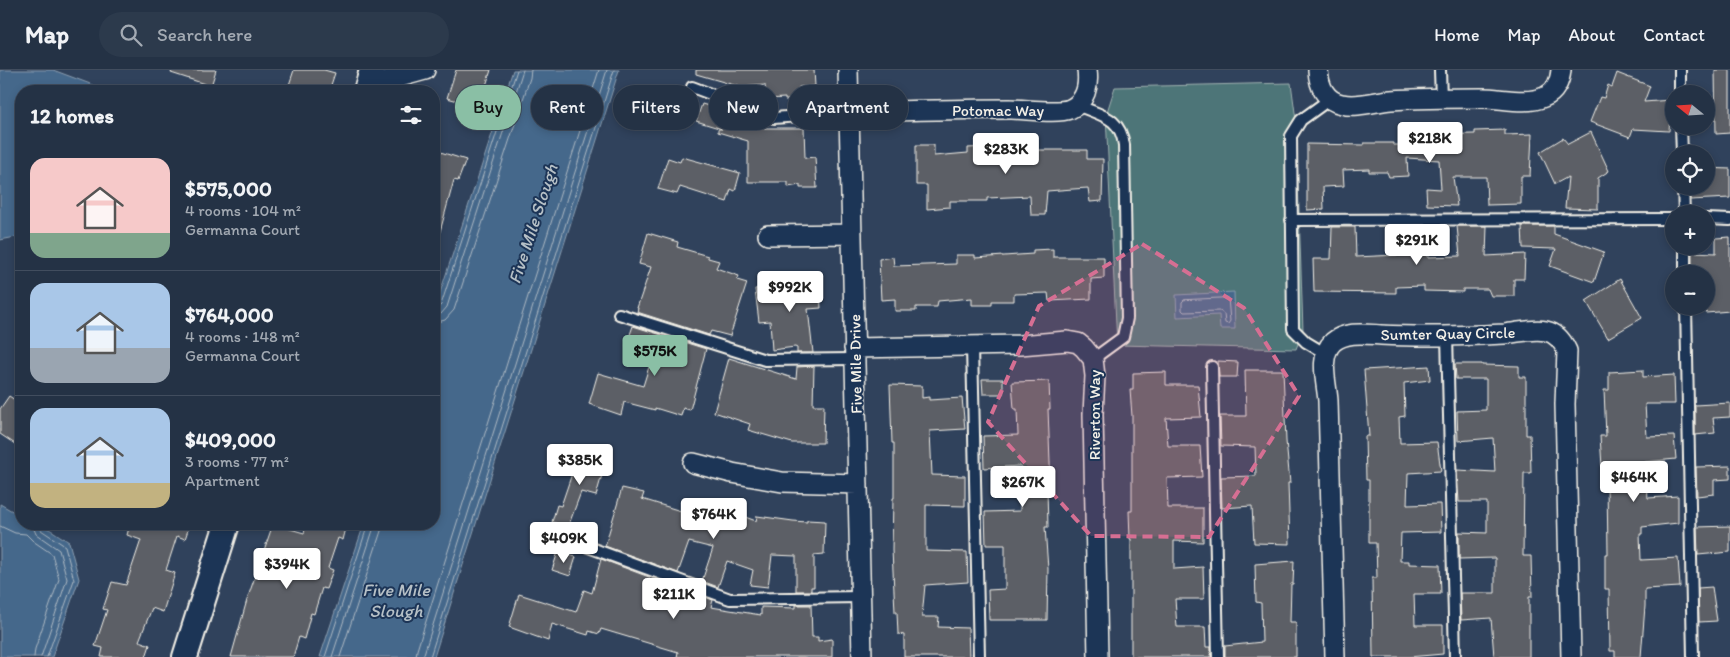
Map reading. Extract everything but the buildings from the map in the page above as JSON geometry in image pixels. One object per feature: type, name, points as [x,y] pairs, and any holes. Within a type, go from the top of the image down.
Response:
[{"type":"street","points":[[368,82],[425,70]]},
{"type":"street","name":"Five Mile Drive","points":[[848,70],[848,85]]},
{"type":"street","points":[[1077,105],[1087,91],[1088,70]]},
{"type":"street","points":[[1318,70],[1318,82],[1321,89],[1330,98],[1341,104],[1350,105],[1391,100],[1486,98],[1534,100],[1546,97],[1553,92],[1560,79],[1561,70]]},
{"type":"street","name":"Potomac Way","points":[[908,111],[1010,109],[1061,111],[1077,105]]},
{"type":"street","name":"Five Mile Drive","points":[[849,130],[862,657]]},
{"type":"street","points":[[768,235],[852,234]]},
{"type":"street","name":"Sumter Quay Circle","points":[[1326,354],[1332,343],[1344,335],[1447,335],[1547,331],[1558,337],[1567,351],[1565,404],[1572,657]]},
{"type":"street","name":"Riverton Way","points":[[855,354],[1067,341],[1078,343],[1093,359],[1095,376],[1093,424],[1098,657]]},
{"type":"street","points":[[1326,354],[1324,363],[1328,401],[1335,657]]},
{"type":"street","points":[[693,463],[732,473],[782,482],[858,484]]},
{"type":"street","points":[[185,657],[225,530]]},
{"type":"lane","points":[[1440,70],[1441,99]]},
{"type":"lane","points":[[1680,70],[1680,85]]},
{"type":"lane","points":[[699,90],[774,118],[788,117]]},
{"type":"lane","points":[[1326,354],[1306,342],[1293,329],[1291,136],[1301,120],[1330,98]]},
{"type":"lane","points":[[1077,105],[1114,121],[1122,132],[1124,145],[1127,318],[1123,337],[1093,359]]},
{"type":"lane","points":[[1291,220],[1665,219]]},
{"type":"lane","points":[[1715,219],[1730,220]]},
{"type":"lane","points":[[619,314],[765,360],[855,354]]},
{"type":"lane","points":[[1686,315],[1693,657]]},
{"type":"lane","points":[[1447,335],[1455,657]]},
{"type":"lane","points":[[972,346],[979,657]]},
{"type":"lane","points":[[1212,367],[1218,657]]},
{"type":"lane","points":[[550,533],[730,599],[860,597]]},
{"type":"highlighted area","points":[[1142,244],[1244,308],[1299,396],[1209,537],[1091,536],[988,422],[1039,306]]},
{"type":"green space","points":[[1291,83],[1296,120],[1303,331],[1296,349],[1117,345],[1106,115],[1115,87]]},
{"type":"water","points":[[0,70],[53,70],[93,85],[15,85],[15,237],[0,240]]},
{"type":"water","name":"Five Mile Slough","points":[[513,70],[619,70],[603,121],[603,85],[531,85],[531,130],[600,130],[434,657],[320,657],[362,530],[440,530],[440,293],[493,130],[521,130],[521,85],[508,85]]},
{"type":"water","points":[[1234,292],[1235,329],[1220,329],[1219,315],[1177,317],[1176,295]]},
{"type":"water","points":[[0,504],[15,513],[15,530],[50,530],[69,542],[79,579],[52,657],[0,657]]}]
